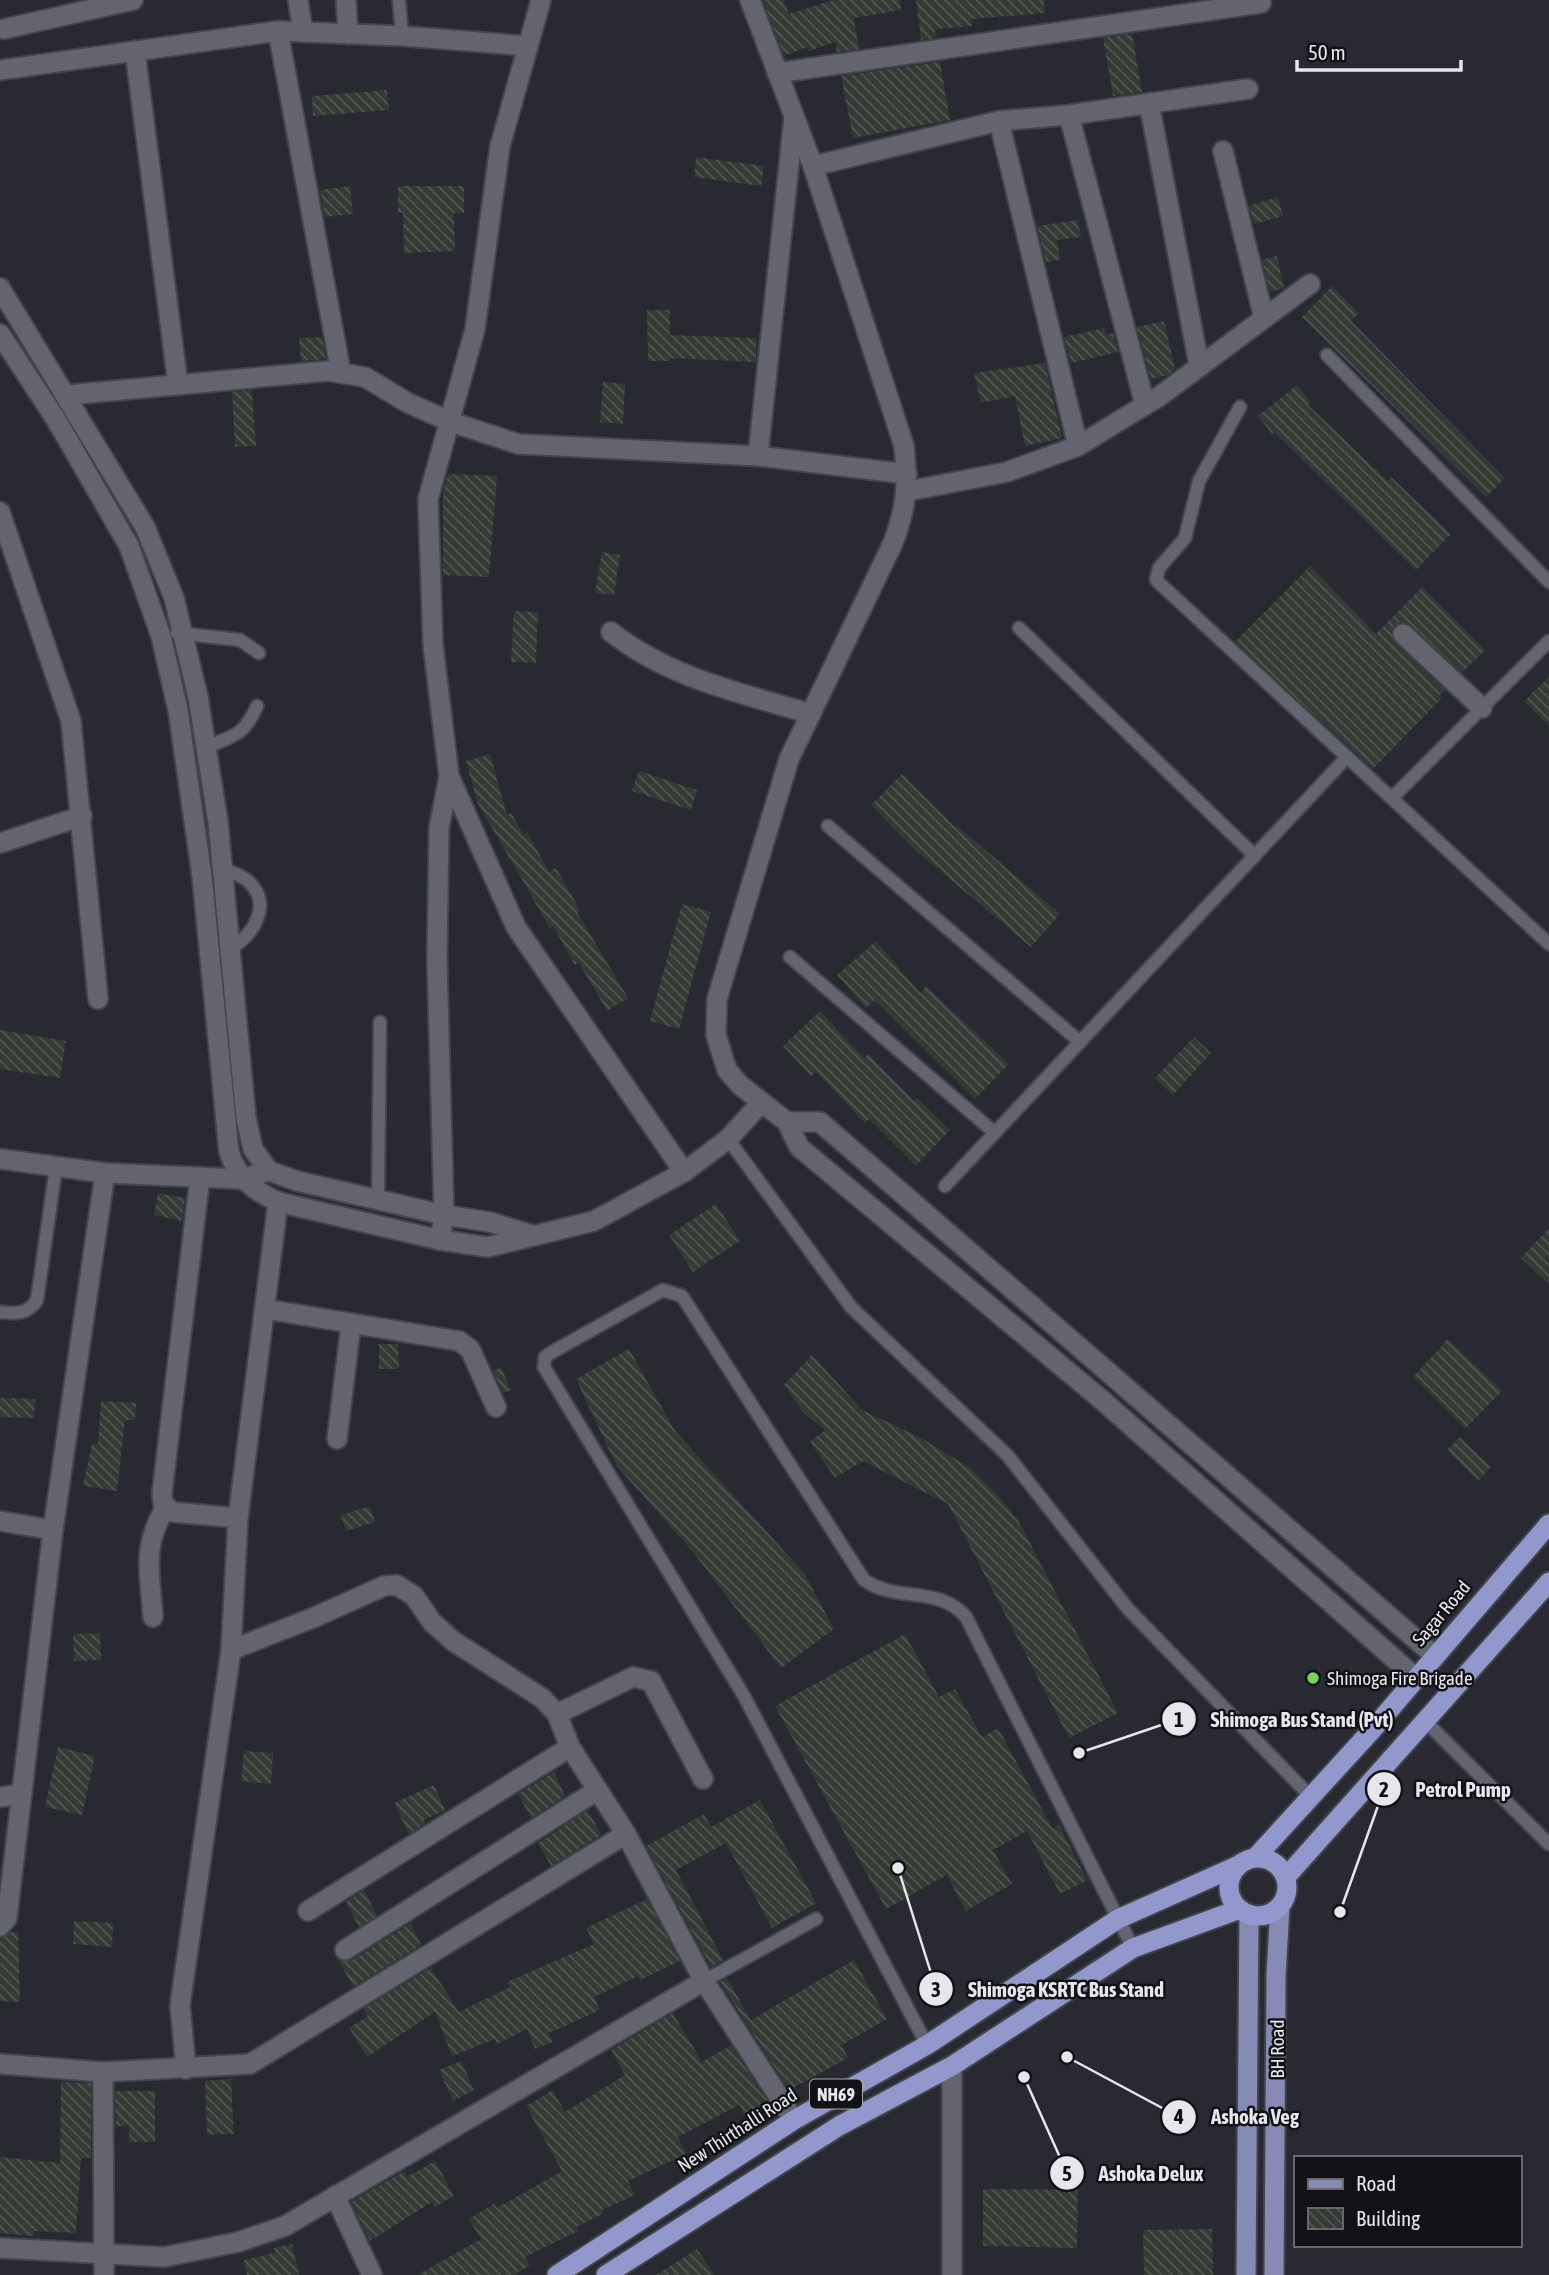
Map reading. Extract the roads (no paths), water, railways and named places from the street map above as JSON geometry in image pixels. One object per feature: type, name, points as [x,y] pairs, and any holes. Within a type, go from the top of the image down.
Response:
[{"type":"highway","name":"Sagar Road","points":[[1256,1857],[1549,1524]]},
{"type":"highway","points":[[1286,1877],[1426,1722],[1459,1679],[1549,1582]]},
{"type":"highway","points":[[1256,1857],[1274,1861],[1286,1877],[1286,1898],[1280,1906]]},
{"type":"highway","name":"NH69","points":[[1237,1866],[1256,1857]]},
{"type":"highway","points":[[1237,1866],[1229,1886],[1231,1896],[1244,1911]]},
{"type":"highway","name":"New Thirthalli Road","points":[[557,2275],[794,2120],[927,2045],[1118,1919],[1237,1866]]},
{"type":"highway","name":"NH69","points":[[606,2275],[839,2126],[952,2066],[1133,1948],[1244,1911],[1262,1916],[1280,1906]]},
{"type":"main road","name":"BH Road","points":[[1274,2275],[1276,1976],[1280,1906]]},
{"type":"main road","name":"BH Road","points":[[1244,1911],[1246,2275]]},
{"type":"street","points":[[4,29],[133,0]]},
{"type":"street","points":[[298,0],[303,32]]},
{"type":"street","points":[[346,0],[348,34]]},
{"type":"street","points":[[440,1240],[444,1215],[438,841],[449,776],[433,645],[428,499],[475,329],[500,146],[541,0]]},
{"type":"street","points":[[750,0],[813,166],[904,446],[907,483],[905,511],[893,543],[789,759],[717,999],[716,1035],[724,1063],[740,1085],[787,1122],[799,1147],[1091,1391],[1416,1678]]},
{"type":"street","points":[[777,73],[1261,3]]},
{"type":"street","points":[[278,31],[341,373]]},
{"type":"street","points":[[0,70],[278,31],[402,36],[528,46]]},
{"type":"street","points":[[135,51],[178,385]]},
{"type":"street","points":[[813,166],[999,121],[1069,115],[1248,89]]},
{"type":"street","points":[[1149,103],[1199,365]]},
{"type":"street","points":[[1069,115],[1145,405]]},
{"type":"street","points":[[758,456],[794,117]]},
{"type":"street","points":[[999,121],[1078,446]]},
{"type":"street","points":[[1223,151],[1264,318]]},
{"type":"street","points":[[67,395],[328,371],[365,377],[408,402],[451,422],[517,444],[758,456],[907,483],[1007,472],[1078,446],[1145,405],[1310,284]]},
{"type":"street","points":[[0,288],[145,527],[174,598],[207,747],[223,869],[246,1118],[253,1149],[269,1171],[297,1181],[444,1215],[490,1222],[532,1235]]},
{"type":"street","points":[[2,340],[57,421],[130,546],[161,636],[178,710],[202,876],[229,1152],[242,1179],[258,1193],[278,1202],[440,1240],[488,1247],[594,1221],[684,1172],[728,1139],[761,1102]]},
{"type":"street","points":[[0,512],[68,708],[82,816],[98,999]]},
{"type":"street","points":[[611,632],[632,649],[681,674],[811,714]]},
{"type":"street","points":[[1403,634],[1482,708]]},
{"type":"street","points":[[449,776],[516,927],[684,1172]]},
{"type":"street","points":[[0,842],[82,816]]},
{"type":"street","points":[[787,1122],[820,1122],[1435,1656]]},
{"type":"street","points":[[0,1159],[105,1173],[242,1179],[269,1171]]},
{"type":"street","points":[[0,1926],[7,1918],[53,1530],[105,1173]]},
{"type":"street","points":[[201,1177],[162,1493],[166,1507],[172,1512],[238,1518]]},
{"type":"street","points":[[186,2069],[180,2005],[231,1650],[238,1518],[278,1202]]},
{"type":"street","points":[[265,1309],[459,1341],[470,1349],[496,1407]]},
{"type":"street","points":[[337,1439],[351,1324]]},
{"type":"street","points":[[153,1618],[148,1548],[152,1529],[166,1507]]},
{"type":"street","points":[[0,1521],[53,1530]]},
{"type":"street","points":[[231,1650],[315,1618],[384,1586],[397,1585],[414,1596],[432,1622],[453,1641],[542,1698],[557,1714],[570,1747],[626,1834],[705,1981],[794,2120]]},
{"type":"street","points":[[557,1714],[633,1677],[645,1677],[651,1681],[703,1779]]},
{"type":"street","points":[[309,1911],[570,1747]]},
{"type":"street","points":[[345,1950],[596,1791]]},
{"type":"street","points":[[0,1797],[22,1794]]},
{"type":"street","points":[[0,2064],[103,2071],[250,2064],[626,1834]]},
{"type":"street","points":[[0,2248],[163,2257],[238,2242],[285,2226],[705,1981]]},
{"type":"street","points":[[952,2066],[952,2275]]},
{"type":"street","points":[[103,2071],[104,2275]]},
{"type":"street","points":[[335,2196],[372,2275]]},
{"type":"lane","points":[[399,0],[402,36]]},
{"type":"lane","points":[[1326,355],[1549,582]]},
{"type":"lane","points":[[1240,407],[1199,481],[1185,538],[1159,568],[1156,580],[1549,944]]},
{"type":"lane","points":[[1019,628],[1255,856]]},
{"type":"lane","points":[[161,636],[183,633],[240,640],[259,653]]},
{"type":"lane","points":[[1392,798],[1549,641]]},
{"type":"lane","points":[[207,747],[240,734],[248,726],[257,706]]},
{"type":"lane","points":[[945,1186],[1347,757]]},
{"type":"lane","points":[[828,826],[1080,1042]]},
{"type":"lane","points":[[223,869],[247,880],[258,900],[259,912],[253,932],[230,949]]},
{"type":"lane","points":[[790,957],[995,1133]]},
{"type":"lane","points":[[378,1200],[380,1022]]},
{"type":"lane","points":[[728,1139],[851,1307],[1008,1456],[1128,1609],[1310,1796]]},
{"type":"lane","points":[[0,1312],[18,1314],[32,1308],[37,1300],[56,1167]]},
{"type":"lane","points":[[927,2045],[744,1696],[544,1367],[545,1357],[554,1351],[663,1290],[682,1296],[863,1580],[877,1589],[895,1594],[942,1598],[956,1605],[966,1618],[1133,1948]]},
{"type":"lane","points":[[1426,1722],[1549,1844]]},
{"type":"lane","points":[[705,1981],[816,1919]]},
{"type":"place","name":"Shimoga Fire Brigade","points":[[1313,1678]]},
{"type":"place","name":"Shimoga Bus Stand (Pvt)","points":[[1079,1753]]},
{"type":"place","name":"Shimoga KSRTC Bus Stand","points":[[898,1868]]},
{"type":"place","name":"Petrol Pump","points":[[1340,1912]]},
{"type":"place","name":"Ashoka Veg","points":[[1067,2057]]},
{"type":"place","name":"Ashoka Delux","points":[[1024,2077]]}]
